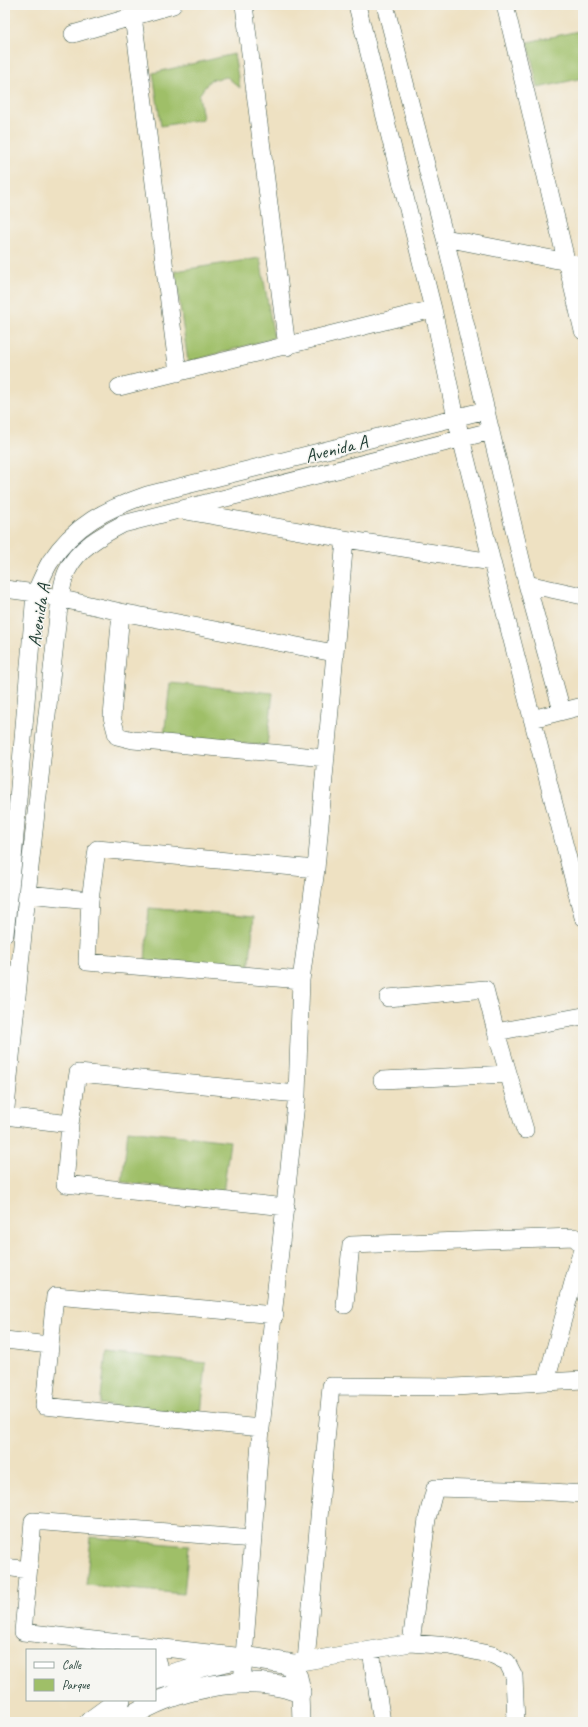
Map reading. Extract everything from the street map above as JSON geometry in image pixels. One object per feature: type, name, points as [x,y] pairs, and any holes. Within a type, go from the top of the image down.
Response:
[{"type":"street","points":[[73,34],[174,5]]},
{"type":"street","points":[[244,5],[287,346]]},
{"type":"street","points":[[357,5],[433,309],[461,439],[582,911]]},
{"type":"street","points":[[385,5],[445,238],[527,584],[562,711]]},
{"type":"street","points":[[504,5],[583,331]]},
{"type":"street","points":[[133,16],[178,373]]},
{"type":"street","points":[[445,238],[583,265]]},
{"type":"street","points":[[119,387],[433,309]]},
{"type":"street","name":"Avenida A","points":[[5,934],[9,860],[36,593],[50,563],[69,537],[92,519],[120,504],[147,495],[486,410]]},
{"type":"street","name":"Avenida A","points":[[6,1108],[27,894],[60,598],[67,571],[83,549],[123,524],[461,439],[491,430]]},
{"type":"street","points":[[180,510],[345,539],[492,562]]},
{"type":"street","points":[[242,1684],[261,1428],[275,1315],[297,1094],[300,980],[316,869],[345,539]]},
{"type":"street","points":[[527,584],[583,596]]},
{"type":"street","points":[[5,589],[36,593],[121,612],[334,653]]},
{"type":"street","points":[[121,612],[112,717],[117,736],[134,740],[326,758]]},
{"type":"street","points":[[532,719],[583,706]]},
{"type":"street","points":[[300,980],[87,962],[90,900],[97,848],[316,869]]},
{"type":"street","points":[[27,894],[90,900]]},
{"type":"street","points":[[388,998],[485,989],[525,1130]]},
{"type":"street","points":[[496,1032],[583,1016]]},
{"type":"street","points":[[286,1207],[65,1184],[70,1124],[78,1073],[297,1094]]},
{"type":"street","points":[[382,1080],[508,1074]]},
{"type":"street","points":[[6,1108],[70,1124]]},
{"type":"street","points":[[345,1305],[351,1245],[574,1238],[580,1243],[582,1249],[546,1382]]},
{"type":"street","points":[[261,1428],[44,1406],[55,1296],[275,1315]]},
{"type":"street","points":[[5,1340],[49,1345]]},
{"type":"street","points":[[301,1722],[300,1692],[297,1677],[298,1662],[331,1386],[454,1387],[583,1380]]},
{"type":"street","points":[[411,1643],[427,1519],[436,1488],[583,1494]]},
{"type":"street","points":[[144,1649],[23,1632],[33,1521],[253,1539]]},
{"type":"street","points":[[5,1567],[28,1570]]},
{"type":"street","points":[[156,1650],[298,1662],[371,1651],[411,1643],[450,1646],[493,1655],[507,1662],[514,1676],[516,1722]]},
{"type":"street","points":[[371,1651],[382,1722]]},
{"type":"street","points":[[156,1679],[245,1657]]},
{"type":"street","points":[[156,1661],[159,1668],[156,1676]]},
{"type":"street","points":[[123,1722],[133,1714],[171,1696],[206,1687],[242,1684],[273,1685],[300,1692]]},
{"type":"street","points":[[90,1722],[119,1701]]},
{"type":"green space","points":[[583,30],[583,78],[538,88],[528,42]]},
{"type":"green space","points":[[234,54],[240,88],[227,77],[210,80],[199,95],[203,119],[161,126],[153,73]]},
{"type":"green space","points":[[260,258],[274,338],[188,362],[175,271]]},
{"type":"green space","points":[[170,683],[273,693],[267,746],[164,736]]},
{"type":"green space","points":[[149,908],[254,917],[249,970],[145,961]]},
{"type":"green space","points":[[128,1130],[230,1141],[223,1194],[122,1182]]},
{"type":"green space","points":[[106,1353],[206,1363],[201,1415],[100,1405]]},
{"type":"green space","points":[[91,1537],[189,1546],[184,1594],[86,1585]]}]
